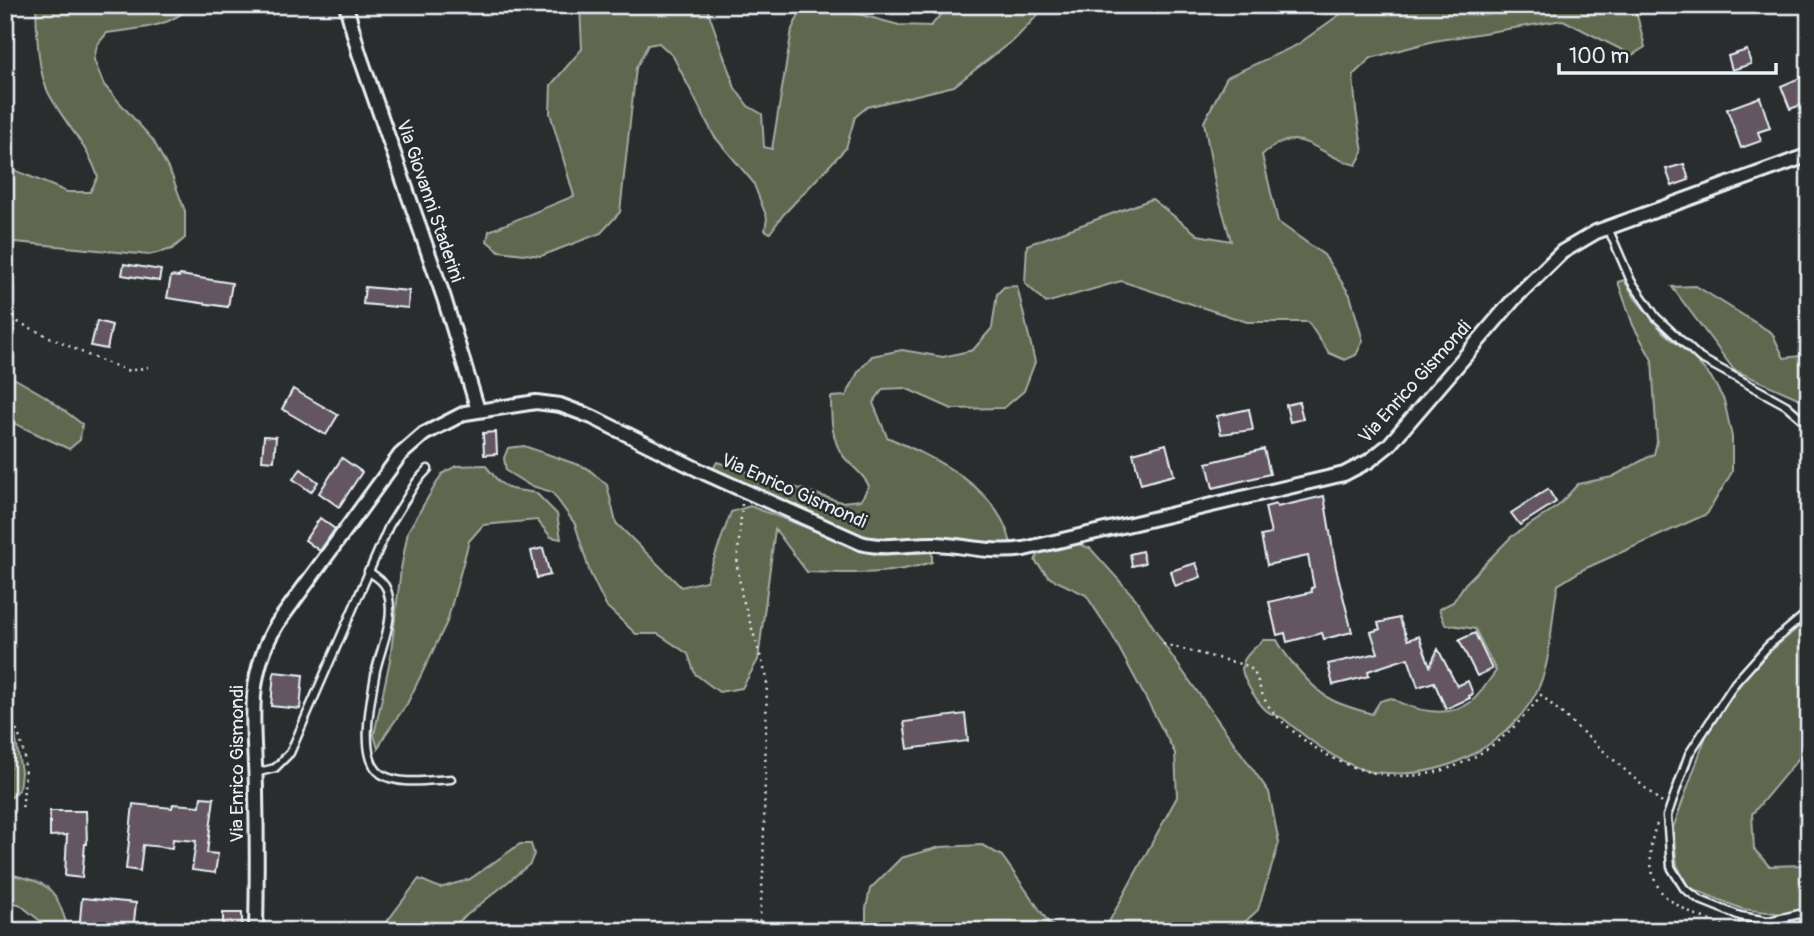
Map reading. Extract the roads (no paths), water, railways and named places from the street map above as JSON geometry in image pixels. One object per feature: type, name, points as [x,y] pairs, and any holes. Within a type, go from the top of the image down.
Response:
[{"type":"street","name":"Via Giovanni Staderini","points":[[346,5],[359,53],[443,298],[478,410]]},
{"type":"street","name":"Via Enrico Gismondi","points":[[256,931],[253,705],[254,681],[262,652],[276,624],[400,455],[435,427],[478,410],[536,402],[560,405],[592,417],[742,490],[866,545],[940,544],[1006,552],[1344,474],[1369,461],[1390,443],[1516,298],[1559,255],[1582,239],[1809,155]]},
{"type":"lane","points":[[1608,228],[1631,281],[1656,317],[1700,358],[1786,405],[1809,425]]},
{"type":"lane","points":[[256,773],[275,768],[289,753],[389,526],[417,481],[428,469]]},
{"type":"lane","points":[[369,571],[384,583],[388,591],[390,610],[387,636],[377,668],[369,725],[367,744],[370,759],[375,769],[383,775],[408,782],[450,779]]},
{"type":"lane","points":[[1809,611],[1768,646],[1735,683],[1689,754],[1667,816],[1671,867],[1684,888],[1700,900],[1740,916],[1768,921],[1809,910]]}]
